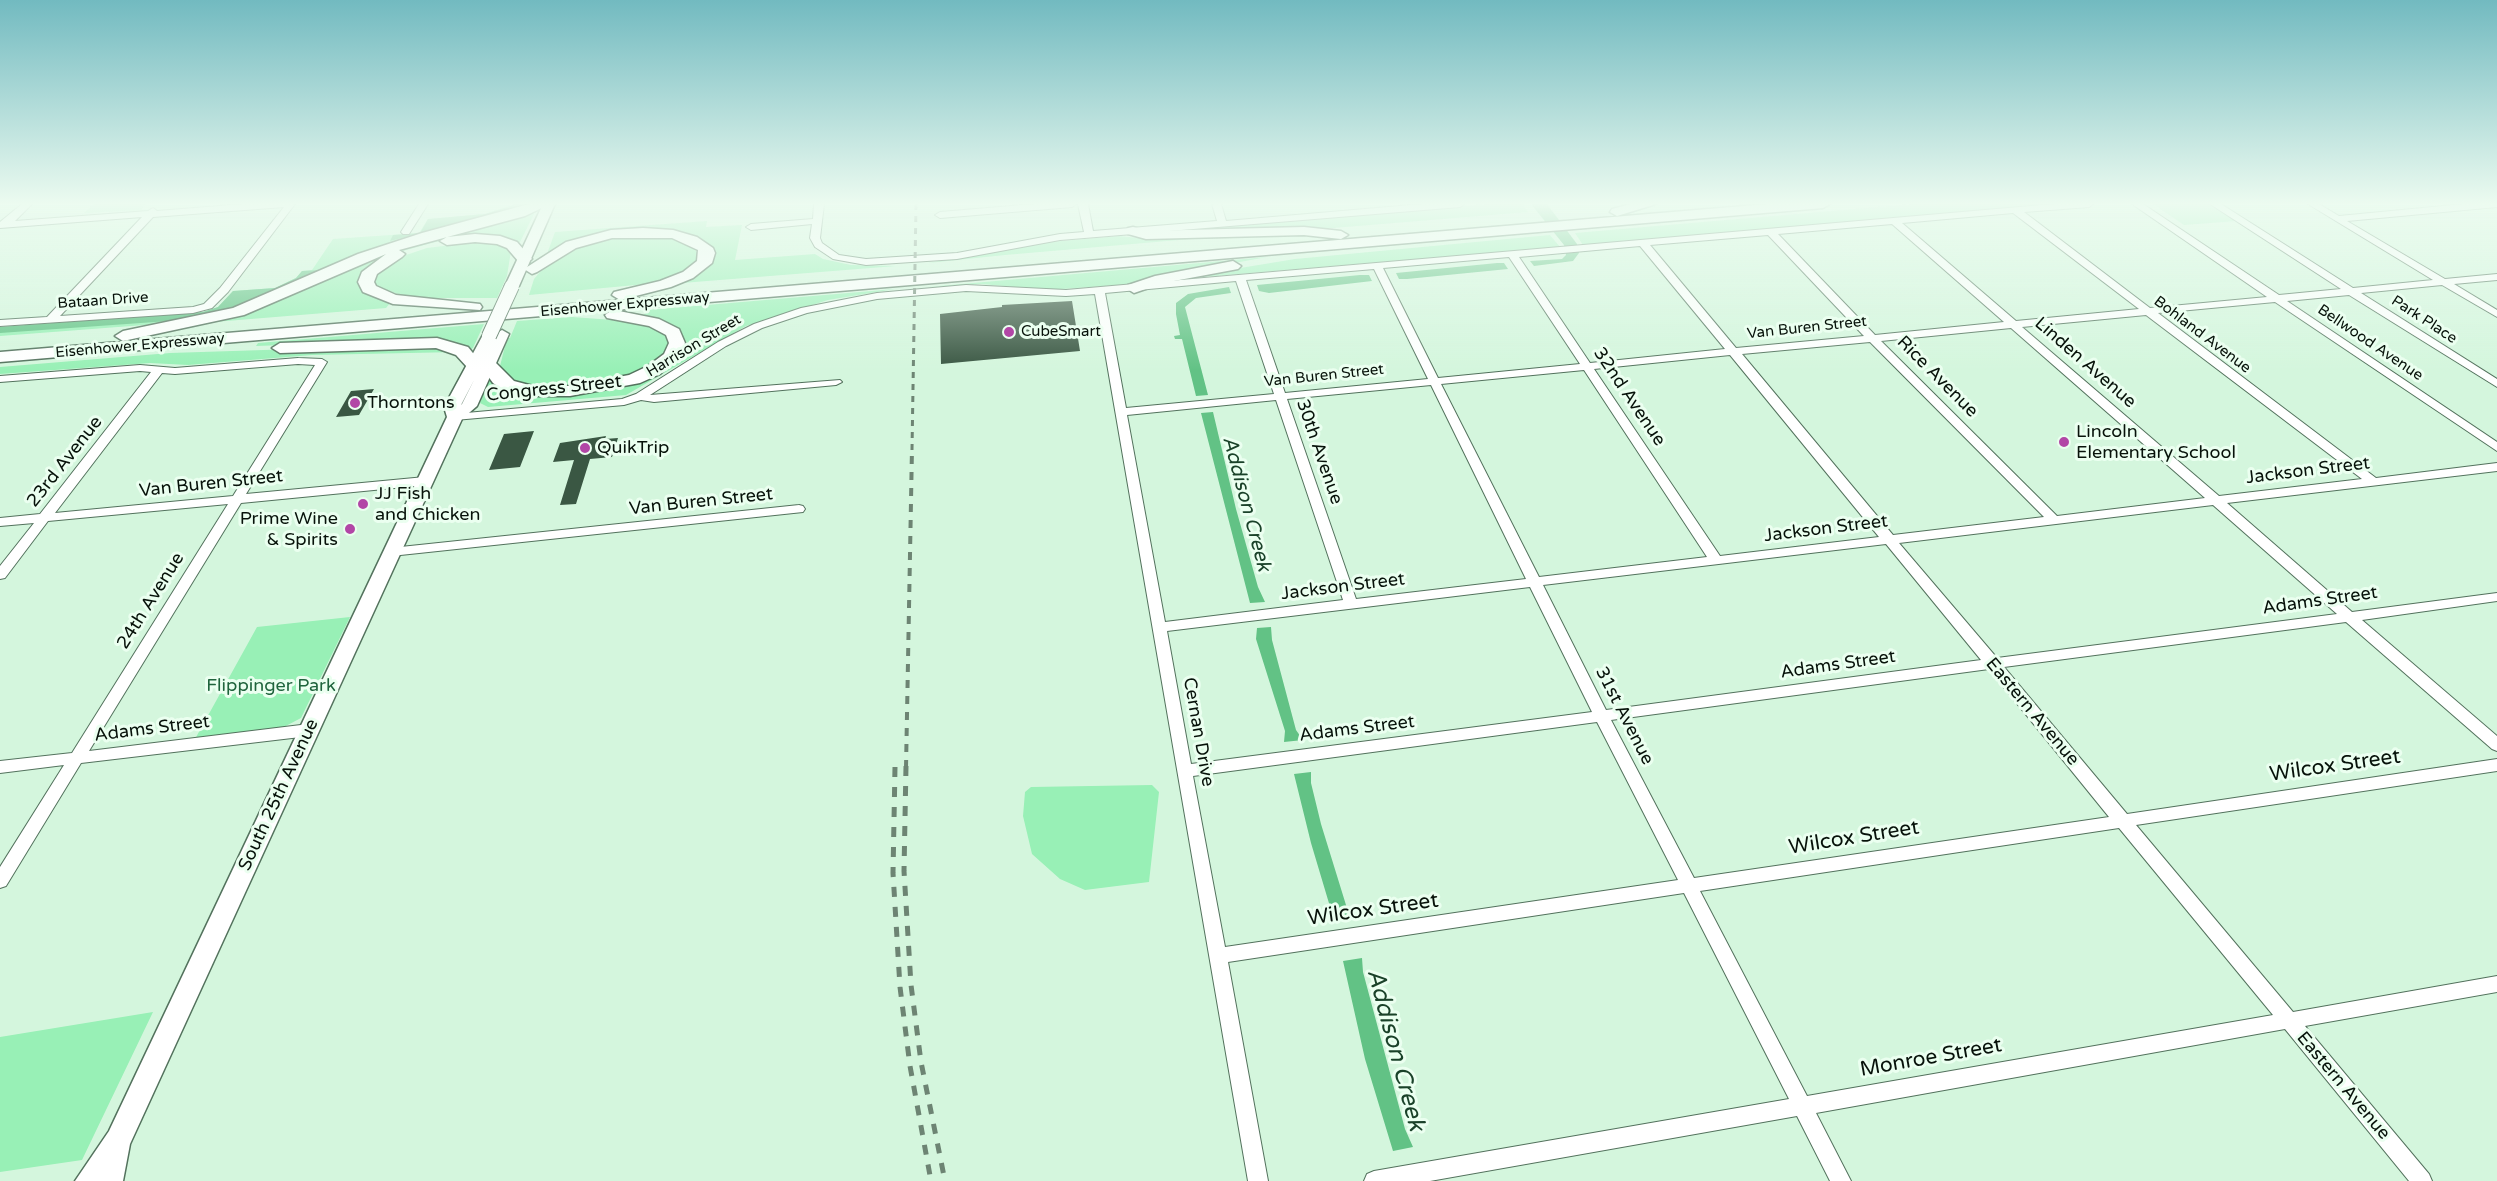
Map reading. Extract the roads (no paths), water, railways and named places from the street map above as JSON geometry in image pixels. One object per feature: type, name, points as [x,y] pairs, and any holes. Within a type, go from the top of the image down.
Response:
[{"type":"highway","points":[[123,336],[238,312],[358,259]]},
{"type":"highway","points":[[389,259],[376,266],[367,277],[369,289],[393,299],[474,307]]},
{"type":"highway","points":[[524,259],[528,264],[539,259]]},
{"type":"highway","points":[[620,295],[665,284],[688,275],[705,259]]},
{"type":"highway","name":"Eisenhower Expressway","points":[[0,345],[1051,259]]},
{"type":"highway","name":"Eisenhower Expressway","points":[[0,357],[1177,259]]},
{"type":"highway","points":[[1134,288],[1160,279],[1287,259]]},
{"type":"highway","points":[[67,352],[98,355],[437,343],[462,351],[499,379],[517,388],[570,391],[614,384],[645,375],[663,364],[676,348],[673,332],[653,322],[565,310]]},
{"type":"main road","name":"South 25th Avenue","points":[[528,264],[530,259]]},
{"type":"main road","name":"South 25th Avenue","points":[[88,1181],[118,1140],[455,417],[469,406],[481,364],[531,259]]},
{"type":"main road","name":"South 25th Avenue","points":[[110,1181],[118,1140]]},
{"type":"street","points":[[49,321],[107,259]]},
{"type":"street","name":"Bataan Drive","points":[[0,323],[49,321],[208,306],[248,259]]},
{"type":"street","points":[[843,259],[866,262],[910,259]]},
{"type":"street","name":"Harrison Street","points":[[640,396],[739,335],[772,320],[823,305],[877,296],[955,289],[1049,294],[1454,259]]},
{"type":"street","name":"32nd Avenue","points":[[1515,259],[1716,560]]},
{"type":"street","name":"Eastern Avenue","points":[[1656,259],[2422,1181]]},
{"type":"street","name":"Rice Avenue","points":[[1797,259],[1872,338],[2054,520]]},
{"type":"street","name":"Linden Avenue","points":[[1938,259],[2497,745]]},
{"type":"street","name":"Bohland Avenue","points":[[2079,259],[2372,482]]},
{"type":"street","name":"Bellwood Avenue","points":[[2219,259],[2497,447]]},
{"type":"street","name":"Park Place","points":[[2301,259],[2497,384]]},
{"type":"street","points":[[2404,259],[2497,314]]},
{"type":"street","name":"31st Avenue","points":[[1377,266],[1534,583],[1841,1181]]},
{"type":"street","name":"Van Buren Street","points":[[1121,412],[2497,277]]},
{"type":"street","name":"30th Avenue","points":[[1240,278],[1351,604]]},
{"type":"street","name":"Cernan Drive","points":[[1099,290],[1258,1181]]},
{"type":"street","name":"24th Avenue","points":[[0,881],[322,364],[313,360],[158,371]]},
{"type":"street","points":[[0,379],[140,368],[158,371]]},
{"type":"street","name":"23rd Avenue","points":[[0,575],[158,371]]},
{"type":"street","name":"Congress Street","points":[[455,417],[624,402],[640,396],[654,399],[836,382]]},
{"type":"street","name":"Jackson Street","points":[[1159,627],[2497,467]]},
{"type":"street","name":"Van Buren Street","points":[[0,522],[425,481]]},
{"type":"street","name":"Van Buren Street","points":[[392,552],[799,510]]},
{"type":"street","name":"Adams Street","points":[[1185,771],[2497,597]]},
{"type":"street","name":"Adams Street","points":[[0,766],[309,730]]},
{"type":"street","name":"Wilcox Street","points":[[1218,956],[2497,765]]},
{"type":"street","name":"Monroe Street","points":[[1374,1181],[2497,984]]},
{"type":"railway","points":[[912,450],[915,259]]},
{"type":"railway","points":[[906,768],[912,448]]},
{"type":"railway","points":[[906,766],[904,871],[911,985],[921,1062],[945,1181]]},
{"type":"railway","points":[[895,767],[893,873],[900,987],[910,1066],[931,1181]]},
{"type":"place","name":"CubeSmart","points":[[1009,332]]},
{"type":"place","name":"Thorntons","points":[[355,403]]},
{"type":"place","name":"Lincoln Elementary School","points":[[2064,442]]},
{"type":"place","name":"QuikTrip","points":[[585,448]]},
{"type":"place","name":"JJ Fish and Chicken","points":[[363,504]]},
{"type":"place","name":"Prime Wine & Spirits","points":[[350,529]]},
{"type":"water label","name":"Addison Creek","points":[[1246,504]]},
{"type":"water label","name":"Addison Creek","points":[[1395,1050]]},
{"type":"park label","name":"Flippinger Park","points":[[271,686]]}]
